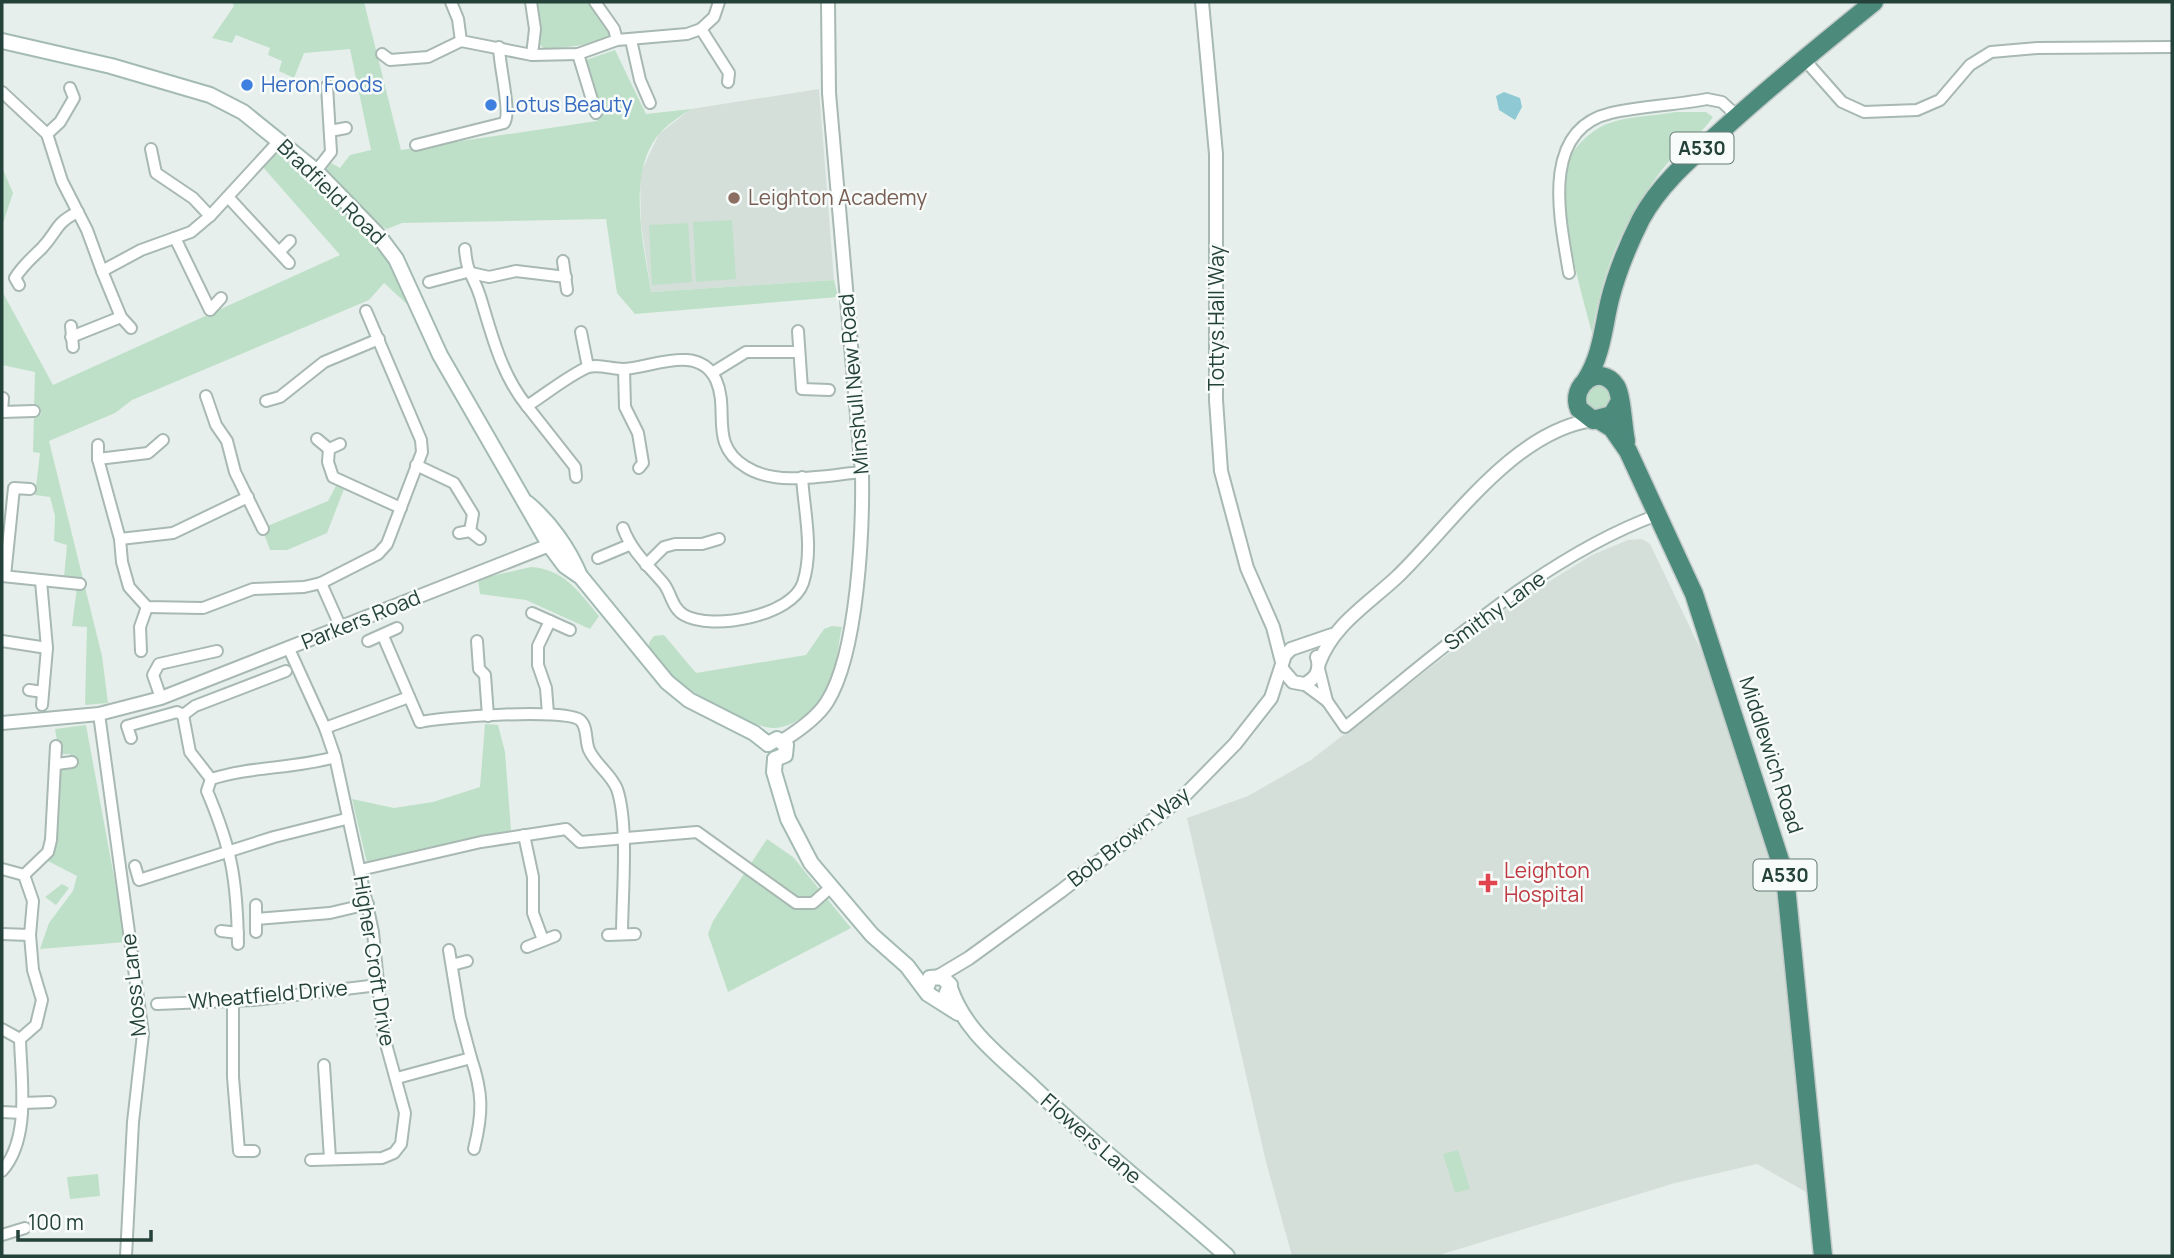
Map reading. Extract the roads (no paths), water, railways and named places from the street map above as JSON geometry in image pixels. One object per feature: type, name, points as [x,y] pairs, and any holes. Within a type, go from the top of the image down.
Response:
[{"type":"highway","name":"A530","points":[[1586,380],[1602,343],[1619,271],[1642,218],[1679,169],[1737,116],[1874,2]]},
{"type":"highway","name":"A530","points":[[1602,343],[1609,380]]},
{"type":"highway","points":[[1598,376],[1609,380],[1617,388],[1620,401],[1612,415],[1596,420],[1581,413],[1576,401],[1578,389],[1586,380],[1598,376]]},
{"type":"highway","name":"Middlewich Road","points":[[1620,401],[1628,451]]},
{"type":"highway","name":"Middlewich Road","points":[[1596,420],[1612,428],[1628,451],[1695,594],[1785,876],[1823,1256]]},
{"type":"main road","name":"Bradfield Road","points":[[2,41],[48,50],[191,88],[243,112],[316,171],[378,235],[396,259],[440,355],[527,503],[542,515],[555,544],[581,577],[667,682],[689,700],[775,742]]},
{"type":"main road","points":[[775,742],[767,753],[775,759],[774,772],[788,819],[811,863],[872,935],[907,966],[932,997],[938,999],[946,995],[943,981]]},
{"type":"main road","points":[[907,966],[943,981]]},
{"type":"main road","points":[[926,989],[929,980],[943,981]]},
{"type":"main road","name":"Flowers Lane","points":[[943,981],[962,1016],[986,1045],[1091,1141],[1227,1256]]},
{"type":"main road","name":"Flowers Lane","points":[[938,999],[962,1016]]},
{"type":"street","points":[[451,2],[458,19],[461,41]]},
{"type":"street","points":[[531,2],[536,29],[532,55]]},
{"type":"street","points":[[595,2],[614,29],[617,40]]},
{"type":"street","points":[[382,54],[390,60],[428,57],[461,41],[532,55],[578,54],[617,40],[687,34],[701,29],[715,17],[719,2]]},
{"type":"street","name":"Minshull New Road","points":[[775,742],[817,714],[826,703],[843,660],[859,568],[862,472],[829,93],[828,2]]},
{"type":"street","name":"Tottys Hall Way","points":[[1202,2],[1216,153],[1216,400],[1222,471],[1247,568],[1273,627],[1282,665]]},
{"type":"street","points":[[701,29],[732,75]]},
{"type":"street","points":[[631,40],[640,80],[650,103]]},
{"type":"street","points":[[416,145],[504,124],[509,110],[500,71],[499,47]]},
{"type":"street","points":[[1804,59],[1842,102],[1864,112],[1917,110],[1940,100],[1970,65],[1991,52],[2037,48],[2172,47]]},
{"type":"street","points":[[578,54],[596,113]]},
{"type":"street","points":[[316,171],[331,152],[327,86]]},
{"type":"street","points":[[2,92],[47,134],[62,181],[78,212],[121,317],[131,328]]},
{"type":"street","points":[[47,134],[60,122],[76,93]]},
{"type":"street","points":[[1569,274],[1559,212],[1559,187],[1566,152],[1586,126],[1611,113],[1707,99],[1722,102],[1737,116]]},
{"type":"street","points":[[330,131],[346,128]]},
{"type":"street","points":[[102,271],[141,250],[191,232],[210,216],[279,141]]},
{"type":"street","points":[[152,147],[156,173],[193,198],[210,216]]},
{"type":"street","points":[[228,197],[289,262]]},
{"type":"street","points":[[13,279],[24,263],[45,244],[61,220],[78,212]]},
{"type":"street","points":[[175,238],[210,310],[220,298]]},
{"type":"street","points":[[280,251],[290,241]]},
{"type":"street","points":[[465,249],[467,272],[478,290],[513,389],[578,469]]},
{"type":"street","points":[[564,261],[567,290]]},
{"type":"street","points":[[429,282],[467,272],[489,277],[516,271],[566,276]]},
{"type":"street","points":[[98,444],[98,459],[120,539],[122,562],[129,587],[146,607],[203,608],[253,589],[303,587],[321,583],[378,554],[387,544],[422,452],[421,440],[366,311]]},
{"type":"street","points":[[72,337],[121,317]]},
{"type":"street","points":[[796,400],[802,389],[798,331]]},
{"type":"street","points":[[581,332],[588,367]]},
{"type":"street","points":[[266,401],[279,397],[324,362],[379,339]]},
{"type":"street","points":[[712,373],[746,352],[799,352]]},
{"type":"street","points":[[527,407],[588,367],[624,369],[667,359],[683,360],[701,365],[712,373],[718,389],[722,439],[741,464],[760,474],[802,477],[862,472]]},
{"type":"street","points":[[624,369],[625,407],[638,433],[644,464]]},
{"type":"street","points":[[802,389],[829,390]]},
{"type":"street","points":[[206,396],[216,425],[228,441],[235,472],[263,529]]},
{"type":"street","points":[[3,398],[2,412],[34,411]]},
{"type":"street","points":[[1557,431],[1571,413],[1576,401]]},
{"type":"street","points":[[1327,701],[1301,683],[1286,677],[1282,665],[1291,649],[1332,635],[1398,576],[1455,514],[1516,457],[1557,431],[1596,420]]},
{"type":"street","points":[[317,439],[334,447],[328,462],[333,477],[401,508]]},
{"type":"street","points":[[98,459],[148,453],[162,440]]},
{"type":"street","points":[[416,465],[454,483],[473,514],[465,532],[480,539]]},
{"type":"street","points":[[623,528],[629,545],[665,585],[677,609],[692,618],[734,621],[782,606],[802,585],[807,562],[802,477]]},
{"type":"street","points":[[2,487],[30,489]]},
{"type":"street","points":[[14,488],[4,576],[80,584]]},
{"type":"street","points":[[120,539],[173,533],[248,497]]},
{"type":"street","name":"Smithy Lane","points":[[1327,701],[1345,727],[1443,649],[1544,575],[1630,525],[1657,515]]},
{"type":"street","points":[[646,565],[664,547],[675,544],[702,544],[711,536]]},
{"type":"street","name":"Parkers Road","points":[[2,723],[99,714],[161,698],[555,544]]},
{"type":"street","points":[[598,558],[629,545]]},
{"type":"street","points":[[41,580],[47,649],[42,705]]},
{"type":"street","points":[[321,583],[341,628]]},
{"type":"street","points":[[141,652],[140,627],[146,607]]},
{"type":"street","points":[[532,613],[570,629]]},
{"type":"street","points":[[548,714],[546,688],[538,665],[538,646],[550,621]]},
{"type":"street","name":"Tottys Hall Way","points":[[1273,627],[1301,647]]},
{"type":"street","points":[[368,641],[397,628]]},
{"type":"street","points":[[1301,683],[1315,676],[1332,635]]},
{"type":"street","points":[[383,636],[420,722],[548,714],[578,718],[584,725],[587,746],[593,758],[615,785],[622,836],[622,934]]},
{"type":"street","points":[[477,640],[480,669],[485,675],[488,716]]},
{"type":"street","points":[[2,641],[47,649]]},
{"type":"street","points":[[1301,647],[1316,655],[1327,701]]},
{"type":"street","name":"Higher Croft Drive","points":[[289,649],[325,728],[335,757],[346,819],[368,904],[383,1033],[405,1113],[401,1144],[394,1153],[382,1158],[311,1160]]},
{"type":"street","points":[[161,698],[153,675],[159,664],[217,651]]},
{"type":"street","name":"Bob Brown Way","points":[[943,981],[969,958],[1177,803],[1235,744],[1271,698],[1282,665]]},
{"type":"street","points":[[183,715],[195,706],[286,671]]},
{"type":"street","name":"Bob Brown Way","points":[[1271,698],[1301,683]]},
{"type":"street","points":[[29,690],[43,692]]},
{"type":"street","points":[[325,728],[409,697]]},
{"type":"street","points":[[131,738],[127,726],[177,712],[183,715]]},
{"type":"street","name":"Moss Lane","points":[[99,714],[143,1034],[133,1122],[126,1256]]},
{"type":"street","points":[[183,715],[190,752],[209,781],[207,790],[231,850],[238,899],[238,938],[221,931]]},
{"type":"street","points":[[24,875],[48,852],[57,746]]},
{"type":"street","points":[[209,781],[259,768],[301,766],[335,757]]},
{"type":"street","points":[[57,764],[72,762]]},
{"type":"street","points":[[135,866],[139,880],[231,850],[297,838],[346,819]]},
{"type":"street","points":[[360,870],[481,842],[566,829],[580,842],[622,836],[697,832],[796,903],[813,904],[831,887]]},
{"type":"street","points":[[524,835],[533,877],[533,914],[543,940]]},
{"type":"street","points":[[2,869],[24,875]]},
{"type":"street","points":[[20,1039],[36,1025],[42,1000],[33,970],[30,935],[33,901],[24,875]]},
{"type":"street","points":[[256,919],[330,913],[368,904]]},
{"type":"street","points":[[256,905],[256,932]]},
{"type":"street","points":[[2,934],[30,935]]},
{"type":"street","points":[[608,935],[635,934]]},
{"type":"street","points":[[527,947],[555,936]]},
{"type":"street","points":[[449,950],[460,1017],[481,1085],[482,1104],[474,1149]]},
{"type":"street","points":[[452,965],[467,961]]},
{"type":"street","name":"Wheatfield Drive","points":[[157,1004],[233,1001],[378,985]]},
{"type":"street","points":[[233,1001],[233,1077],[239,1152],[254,1151]]},
{"type":"street","points":[[2,1030],[20,1039]]},
{"type":"street","points":[[2,1171],[11,1161],[23,1108],[20,1039]]},
{"type":"street","points":[[397,1078],[471,1058]]},
{"type":"street","points":[[324,1065],[330,1158]]},
{"type":"street","points":[[2,1112],[50,1102]]},
{"type":"street","points":[[2,1235],[24,1228]]},
{"type":"water","points":[[1504,92],[1520,98],[1522,107],[1515,120],[1499,110],[1496,96]]},
{"type":"place","name":"Heron Foods","points":[[247,85]]},
{"type":"place","name":"Lotus Beauty","points":[[491,105]]},
{"type":"place","name":"Leighton Academy","points":[[734,198]]},
{"type":"place","name":"Leighton Hospital","points":[[1488,883]]}]
